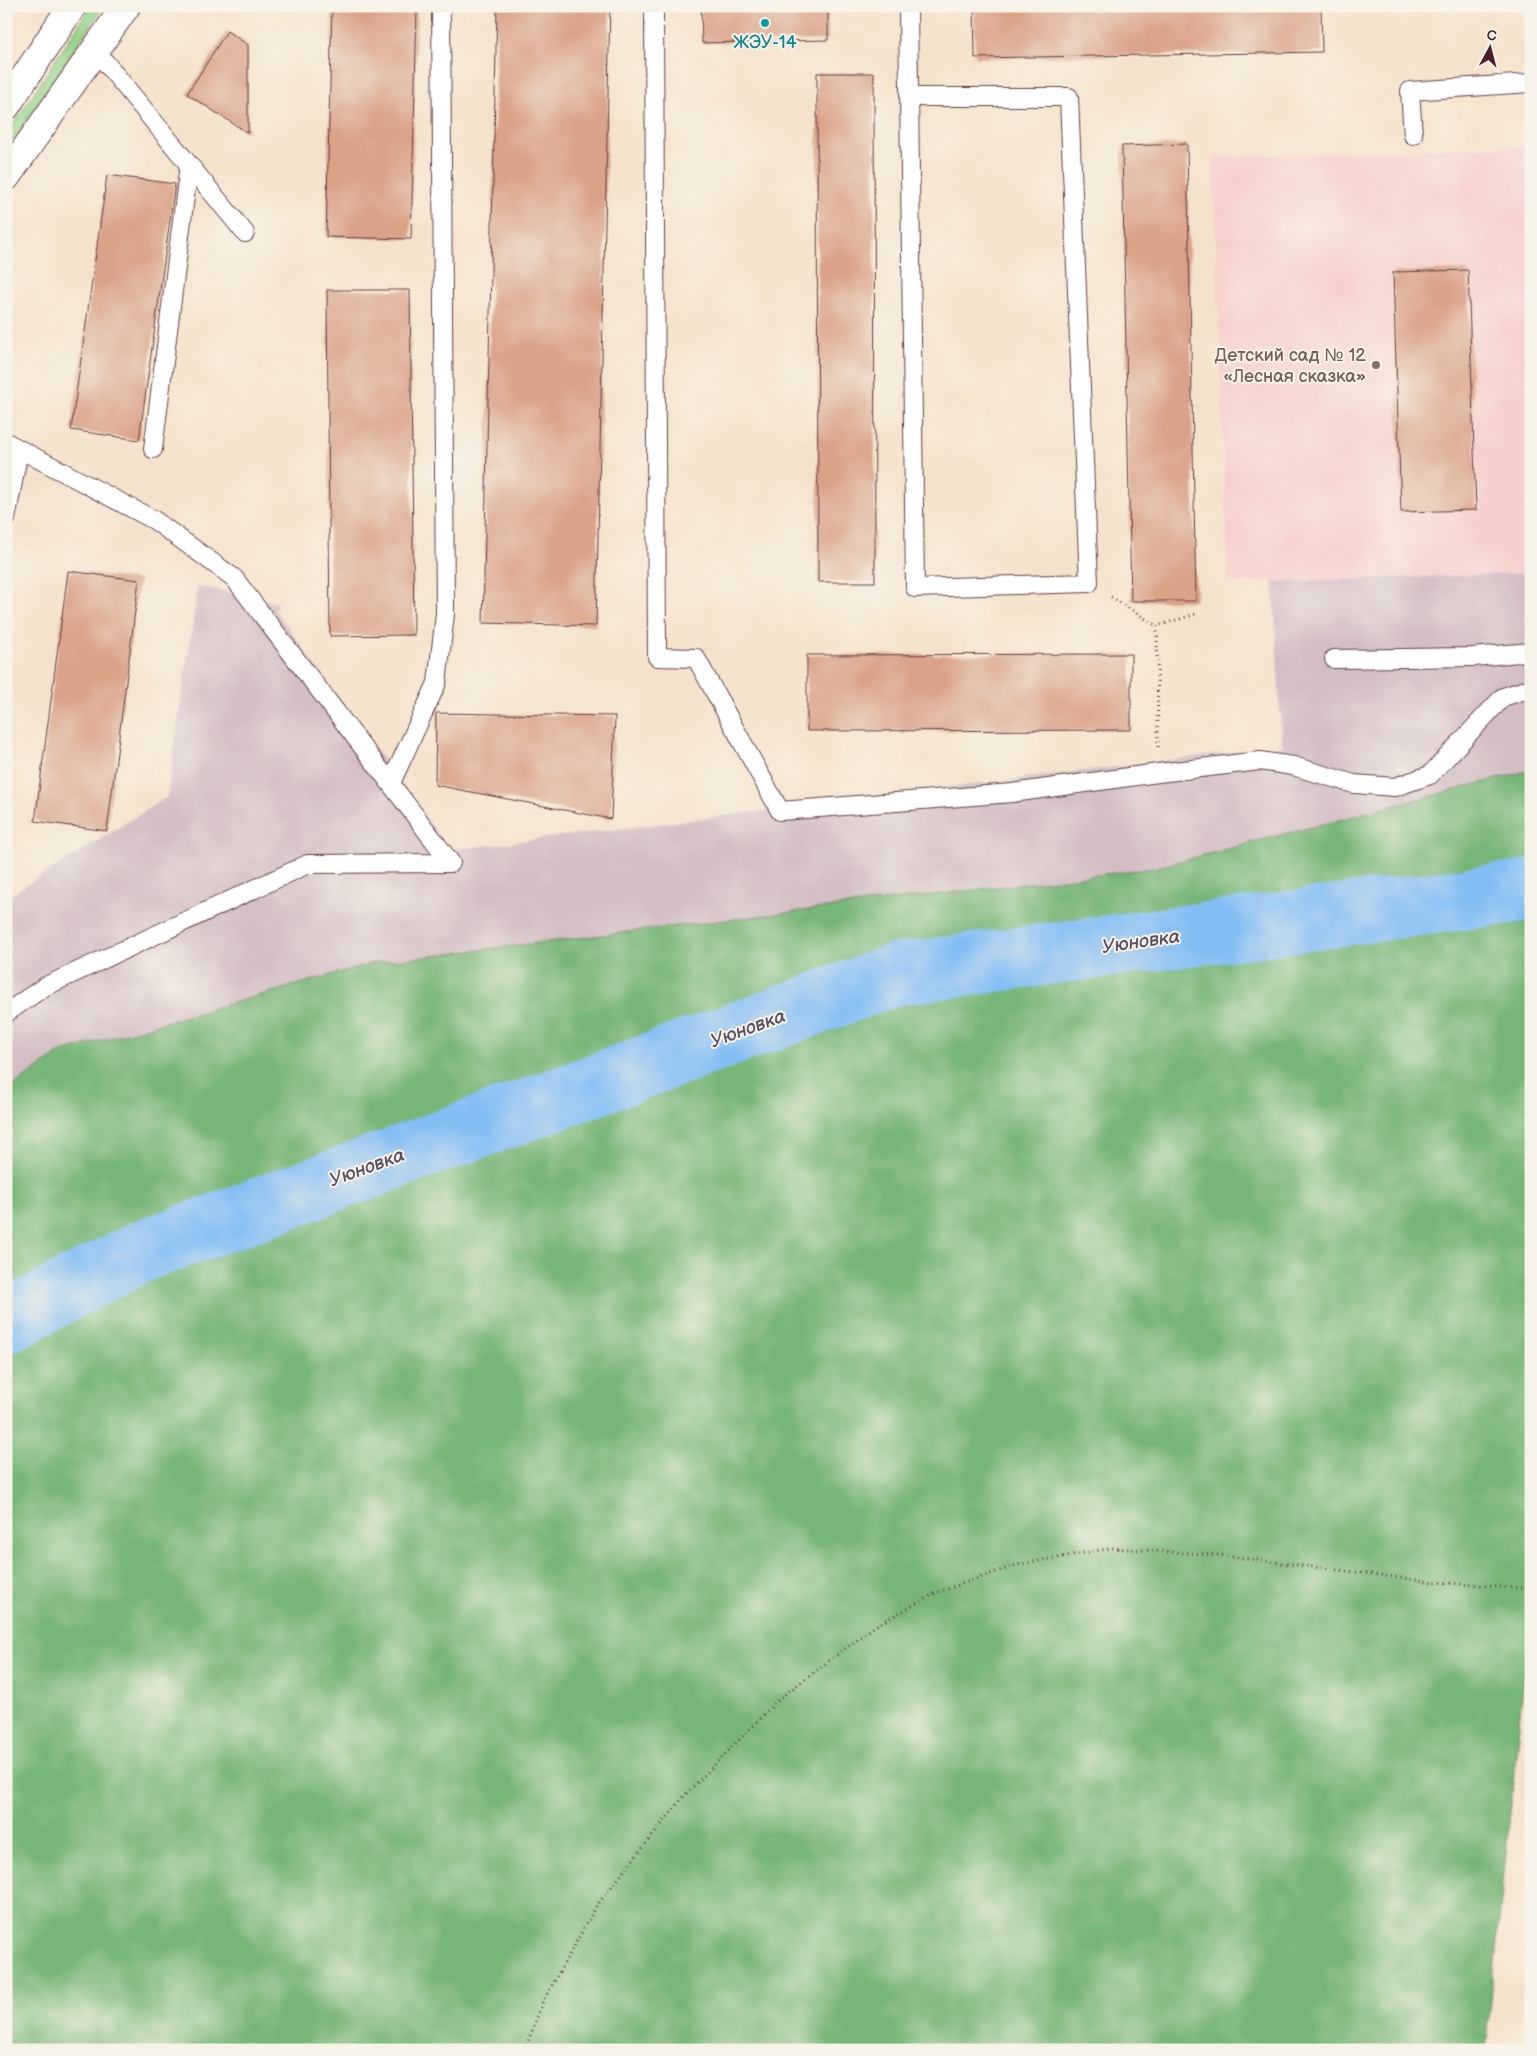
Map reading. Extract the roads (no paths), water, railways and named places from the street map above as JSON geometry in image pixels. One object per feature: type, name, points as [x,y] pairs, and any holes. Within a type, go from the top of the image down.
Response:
[{"type":"street","points":[[6,177],[126,6]]},
{"type":"street","points":[[6,106],[65,14]]},
{"type":"lane","points":[[391,784],[437,683],[445,614],[441,6]]},
{"type":"lane","points":[[654,6],[657,657],[696,658],[780,811],[1012,793],[1260,761],[1293,766],[1354,784],[1395,787],[1430,775],[1504,697],[1531,688]]},
{"type":"lane","points":[[908,6],[915,588],[1089,583],[1069,97],[910,97]]},
{"type":"lane","points":[[105,62],[245,233]]},
{"type":"lane","points":[[1413,135],[1410,91],[1531,83]]},
{"type":"lane","points":[[153,448],[189,165]]},
{"type":"lane","points":[[6,519],[13,446],[154,520],[234,578],[451,863],[308,864],[44,987],[6,1013]]},
{"type":"lane","points":[[1334,659],[1473,657],[1531,652]]},
{"type":"waterway","name":"Уюновка","points":[[6,1322],[140,1252],[897,974],[1531,890]]},
{"type":"place","name":"ЖЭУ-14","points":[[765,23]]},
{"type":"place","name":"Детский сад № 12 «Лесная сказка»","points":[[1376,365]]}]
